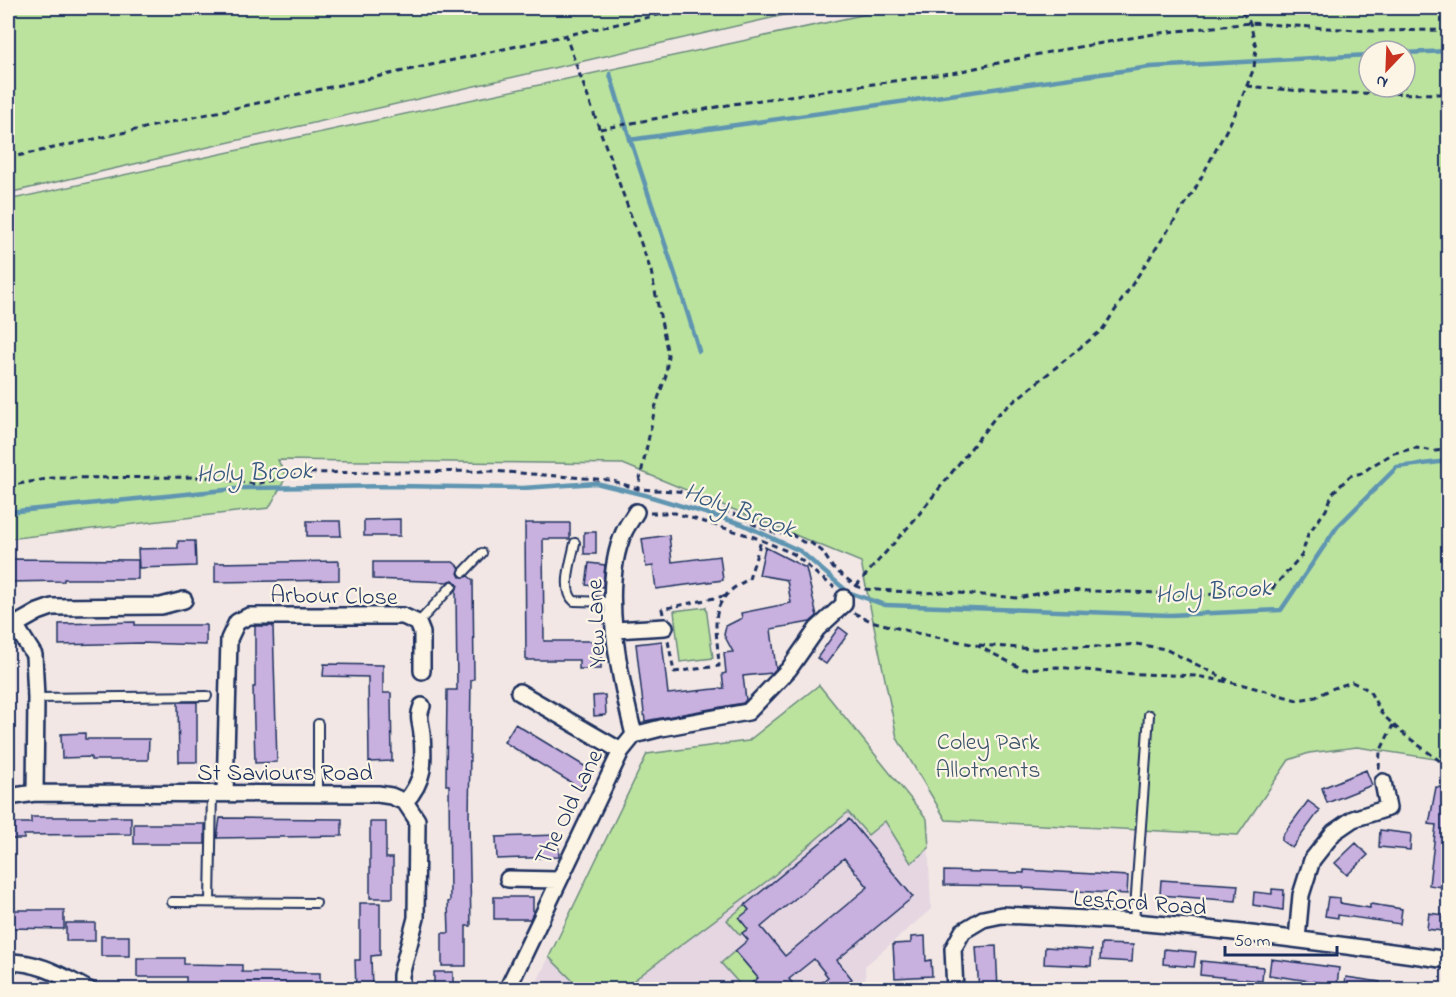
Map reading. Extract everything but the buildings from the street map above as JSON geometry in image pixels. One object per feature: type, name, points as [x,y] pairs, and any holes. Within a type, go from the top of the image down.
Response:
[{"type":"street","name":"Yew Lane","points":[[633,735],[620,677],[612,602],[618,552],[624,532],[636,512]]},
{"type":"street","points":[[35,793],[34,656],[11,627],[52,607],[161,606],[184,600]]},
{"type":"street","points":[[621,751],[633,735],[748,712],[789,669],[817,629],[844,600]]},
{"type":"street","name":"Arbour Close","points":[[218,793],[229,639],[237,622],[249,616],[403,616],[418,624],[422,633],[422,671]]},
{"type":"street","points":[[615,630],[665,627]]},
{"type":"street","name":"The Old Lane","points":[[507,990],[621,751],[519,692]]},
{"type":"street","points":[[401,990],[401,975],[416,918],[417,820],[405,802],[416,790],[422,777],[422,731],[418,717],[422,706]]},
{"type":"street","points":[[1297,939],[1301,895],[1312,860],[1334,832],[1353,819],[1388,808],[1383,782]]},
{"type":"street","name":"St Saviours Road","points":[[8,797],[35,793],[378,794],[405,802]]},
{"type":"street","points":[[508,879],[558,880]]},
{"type":"street","name":"Lesford Road","points":[[955,990],[953,949],[963,931],[983,918],[1002,915],[1134,922],[1297,939],[1449,960]]},
{"type":"street","points":[[8,962],[26,962],[45,967],[89,990]]},
{"type":"lane","points":[[575,543],[568,581],[568,595],[574,601],[612,602]]},
{"type":"lane","points":[[464,572],[482,553]]},
{"type":"lane","points":[[418,624],[452,586]]},
{"type":"lane","points":[[36,698],[207,696]]},
{"type":"lane","points":[[1134,922],[1149,715]]},
{"type":"lane","points":[[318,724],[318,795]]},
{"type":"lane","points":[[210,902],[218,793]]},
{"type":"lane","points":[[172,902],[316,903]]},
{"type":"path","points":[[8,158],[690,8]]},
{"type":"path","points":[[856,586],[916,518],[997,415],[1102,330],[1194,191],[1237,110],[1254,68],[1256,47],[1250,23],[1239,8]]},
{"type":"path","points":[[600,129],[766,99],[957,72],[1044,53],[1160,33],[1250,23],[1372,31],[1449,30]]},
{"type":"path","points":[[565,34],[651,271],[668,355],[666,375],[655,408],[638,489]]},
{"type":"path","points":[[1247,86],[1323,93],[1449,94]]},
{"type":"path","points":[[8,486],[52,478],[205,477],[255,484],[298,473],[492,471],[610,480],[638,489],[683,491],[697,495],[758,526],[783,535],[791,534],[822,551],[833,568],[856,586],[865,589],[947,592],[1018,598],[1055,590],[1160,593],[1176,597],[1271,590],[1302,555],[1308,534],[1326,510],[1333,493],[1350,476],[1362,473],[1394,453],[1416,448],[1435,451],[1449,450]]},
{"type":"path","points":[[636,512],[675,513],[732,530],[794,554],[839,590],[857,616],[871,621],[976,645],[1035,649],[1136,644],[1165,649],[1232,683]]},
{"type":"path","points":[[724,596],[662,609],[674,672],[719,666],[717,607],[724,596],[735,586],[749,579],[761,541]]},
{"type":"path","points":[[976,645],[1023,669],[1057,667],[1114,673],[1197,676],[1297,700],[1316,697],[1352,682],[1369,690],[1382,714],[1401,732],[1449,767]]},
{"type":"path","points":[[1383,782],[1379,771],[1380,752],[1393,724]]},
{"type":"shaded area","points":[[819,685],[927,819],[931,909],[865,966],[866,989],[533,990],[647,754],[748,741]]},
{"type":"green space","points":[[8,8],[815,8],[8,193]]},
{"type":"green space","name":"Coley Park Allotments","points":[[894,8],[1448,8],[1448,761],[1357,747],[1309,753],[1289,760],[1238,835],[946,820],[897,738],[861,562],[623,464],[278,460],[286,477],[269,508],[8,539],[8,200]]},
{"type":"green space","points":[[706,607],[713,658],[680,662],[674,611]]},
{"type":"green space","points":[[819,685],[927,819],[929,848],[911,863],[885,821],[868,835],[848,812],[771,878],[622,989],[581,989],[549,957],[647,754],[748,741]]},
{"type":"green space","points":[[745,905],[749,910],[748,929],[740,935],[727,920]]},
{"type":"green space","points":[[735,951],[758,978],[744,989],[721,963]]},
{"type":"waterway","points":[[1417,52],[1448,51]]},
{"type":"waterway","points":[[629,140],[1150,67],[1357,56]]},
{"type":"waterway","points":[[610,74],[699,351]]},
{"type":"waterway","name":"Holy Brook","points":[[8,512],[245,488],[398,486],[523,488],[596,483],[742,524],[800,551],[848,592],[885,605],[1170,615],[1281,610],[1337,527],[1397,467],[1448,461]]}]
